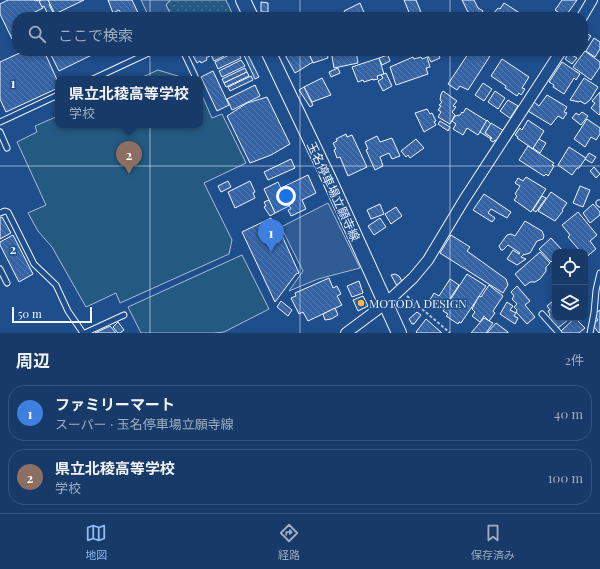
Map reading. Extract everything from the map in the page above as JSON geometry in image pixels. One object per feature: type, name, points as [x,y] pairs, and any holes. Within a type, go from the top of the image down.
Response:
[{"type":"main road","points":[[243,0],[249,12]]},
{"type":"main road","name":"玉名停車場立願寺線","points":[[270,56],[330,181],[399,333]]},
{"type":"street","points":[[585,12],[592,0]]},
{"type":"street","points":[[346,333],[385,304],[413,278],[428,260],[464,200],[558,56]]},
{"type":"lane","points":[[99,76],[142,56]]},
{"type":"lane","points":[[185,56],[195,76]]},
{"type":"lane","points":[[0,122],[55,96]]},
{"type":"lane","points":[[0,132],[7,148]]},
{"type":"lane","points":[[0,213],[5,211],[8,212],[34,264],[56,286],[68,311],[84,333],[124,315]]},
{"type":"lane","points":[[0,269],[7,283]]},
{"type":"lane","points":[[590,333],[600,273]]},
{"type":"lane","points":[[542,314],[559,333]]},
{"type":"path","points":[[400,290],[450,333]]},
{"type":"shaded area","points":[[141,0],[170,0],[166,5],[170,12],[147,12]]},
{"type":"shaded area","points":[[170,0],[226,0],[232,12],[170,12],[166,5]]},
{"type":"shaded area","points":[[158,70],[178,76],[145,76]]},
{"type":"shaded area","points":[[203,98],[212,118],[222,114],[246,163],[204,183],[232,240],[229,254],[120,303],[116,293],[86,307],[52,247],[38,231],[28,213],[46,205],[17,142],[37,132],[35,126],[55,117],[55,128],[203,128]]},
{"type":"shaded area","points":[[328,203],[360,268],[318,279],[289,291],[303,271],[281,227]]},
{"type":"shaded area","points":[[242,255],[269,309],[224,332],[141,333],[128,307]]},
{"type":"building","points":[[8,0],[39,0],[43,8],[35,12],[12,12],[12,39],[0,14],[0,4]]},
{"type":"building","points":[[48,0],[53,12],[47,12],[44,6],[42,7],[39,1]]},
{"type":"building","points":[[48,0],[84,0],[59,12],[54,12]]},
{"type":"building","points":[[108,0],[132,0],[138,12],[120,12],[119,10],[113,12]]},
{"type":"building","points":[[404,0],[416,0],[421,12],[409,12]]},
{"type":"building","points":[[462,0],[474,0],[478,8],[483,11],[482,12],[468,12]]},
{"type":"building","points":[[562,0],[577,0],[569,12],[558,12],[555,10]]},
{"type":"building","points":[[261,2],[268,3],[268,12],[261,12]]},
{"type":"building","points":[[360,3],[364,12],[344,12]]},
{"type":"building","points":[[504,3],[518,12],[495,12],[498,8],[500,9]]},
{"type":"building","points":[[594,38],[600,42],[600,49],[595,57],[588,52],[588,48]]},
{"type":"building","points":[[588,53],[600,62],[600,67],[591,80],[573,67],[581,56],[588,56]]},
{"type":"building","points":[[13,56],[46,56],[55,76],[55,89],[6,112],[0,99],[0,62]]},
{"type":"building","points":[[52,56],[90,56],[59,71]]},
{"type":"building","points":[[193,56],[210,56],[206,58],[207,60],[197,63]]},
{"type":"building","points":[[212,56],[224,56],[214,61]]},
{"type":"building","points":[[227,56],[240,56],[241,58],[218,69],[215,62]]},
{"type":"building","points":[[244,56],[248,56],[259,77],[255,79]]},
{"type":"building","points":[[310,56],[313,62],[295,73],[286,57]]},
{"type":"building","points":[[310,56],[328,56],[328,58],[313,63]]},
{"type":"building","points":[[332,56],[357,56],[358,63],[334,68]]},
{"type":"building","points":[[388,56],[390,61],[382,65],[379,58]]},
{"type":"building","points":[[428,56],[439,56],[440,58],[431,62]]},
{"type":"building","points":[[467,56],[490,56],[468,90],[460,86],[457,90],[448,84]]},
{"type":"building","points":[[567,56],[574,56],[577,58],[572,64],[565,59]]},
{"type":"building","points":[[413,57],[414,59],[421,57],[422,59],[427,57],[430,67],[426,68],[428,74],[396,85],[390,67]]},
{"type":"building","points":[[379,58],[384,74],[377,76],[378,79],[364,82],[363,80],[358,82],[352,67]]},
{"type":"building","points":[[502,59],[529,77],[522,88],[525,89],[521,95],[519,93],[517,96],[505,88],[506,86],[491,76]]},
{"type":"building","points":[[241,60],[245,66],[222,77],[219,71]]},
{"type":"building","points":[[562,62],[580,74],[576,80],[574,78],[564,94],[553,87],[554,85],[549,82]]},
{"type":"building","points":[[245,68],[247,72],[224,83],[222,79]]},
{"type":"building","points":[[338,68],[340,73],[331,77],[329,72]]},
{"type":"building","points":[[213,71],[229,105],[217,111],[203,81],[203,76]]},
{"type":"building","points":[[247,72],[249,76],[226,87],[224,83]]},
{"type":"building","points":[[386,73],[392,86],[383,91],[378,81],[383,78],[381,75]]},
{"type":"building","points":[[251,76],[253,80],[230,91],[228,87]]},
{"type":"building","points":[[322,78],[331,95],[312,102],[304,87]]},
{"type":"building","points":[[584,78],[598,87],[590,100],[585,104],[580,101],[570,100]]},
{"type":"building","points":[[483,83],[492,89],[484,101],[475,95]]},
{"type":"building","points":[[255,85],[260,96],[232,110],[227,99]]},
{"type":"building","points":[[304,87],[313,105],[310,107],[299,90]]},
{"type":"building","points":[[443,91],[457,101],[453,106],[456,107],[452,112],[455,115],[450,124],[438,117],[441,112],[438,110],[441,106],[439,105],[442,102],[440,100]]},
{"type":"building","points":[[495,91],[505,98],[498,109],[488,102]]},
{"type":"building","points":[[600,92],[599,115],[591,108],[595,103],[592,101]]},
{"type":"building","points":[[547,95],[567,107],[564,112],[567,113],[563,119],[558,116],[551,125],[528,111],[534,102],[539,106]]},
{"type":"building","points":[[267,97],[290,144],[271,155],[250,163],[227,116],[247,103]]},
{"type":"building","points":[[508,100],[518,106],[510,118],[500,111]]},
{"type":"building","points":[[466,108],[487,121],[478,135],[467,128],[463,135],[453,129],[456,124],[452,121],[455,116],[460,115],[462,112],[463,113]]},
{"type":"building","points":[[427,109],[430,114],[432,113],[436,121],[434,122],[436,125],[424,132],[415,113]]},
{"type":"building","points":[[582,112],[588,116],[581,125],[572,118],[576,113],[579,115]]},
{"type":"building","points":[[587,119],[600,128],[600,134],[596,140],[591,137],[585,147],[574,139]]},
{"type":"building","points":[[487,120],[491,124],[485,133],[492,138],[491,139],[480,132]]},
{"type":"building","points":[[528,120],[544,131],[533,149],[515,135],[520,128],[522,130]]},
{"type":"building","points":[[440,121],[450,127],[448,131],[438,124]]},
{"type":"building","points":[[491,123],[504,131],[497,141],[495,140],[493,142],[490,140],[492,138],[485,133]]},
{"type":"building","points":[[346,134],[347,137],[352,135],[367,167],[348,176],[340,157],[337,158],[334,150],[336,149],[333,143],[337,141],[336,139]]},
{"type":"building","points":[[377,136],[380,142],[392,138],[400,156],[392,159],[389,153],[380,157],[383,166],[375,170],[366,150],[368,149],[365,142]]},
{"type":"building","points":[[416,139],[424,148],[410,158],[408,155],[406,157],[401,151]]},
{"type":"building","points":[[539,139],[546,143],[540,153],[533,148]]},
{"type":"building","points":[[528,146],[554,163],[552,165],[554,166],[548,176],[546,174],[544,176],[519,160]]},
{"type":"building","points":[[569,147],[586,158],[572,175],[558,165]]},
{"type":"building","points":[[589,153],[596,157],[592,163],[585,159]]},
{"type":"building","points":[[291,159],[295,168],[268,180],[264,172]]},
{"type":"building","points":[[594,167],[600,174],[596,178],[590,171]]},
{"type":"building","points":[[308,175],[316,193],[302,200],[306,209],[291,216],[288,210],[291,209],[281,188]]},
{"type":"building","points":[[526,177],[546,189],[531,212],[514,200],[517,196],[515,194],[520,186],[515,183],[518,178],[523,181]]},
{"type":"building","points":[[228,181],[231,187],[221,192],[218,186]]},
{"type":"building","points":[[250,181],[255,192],[253,193],[255,198],[235,208],[228,192]]},
{"type":"building","points":[[278,182],[289,206],[275,213],[264,189]]},
{"type":"building","points":[[580,186],[590,190],[583,207],[573,203]]},
{"type":"building","points":[[551,192],[567,203],[555,221],[538,211]]},
{"type":"building","points":[[484,194],[511,212],[507,218],[491,209],[488,213],[495,218],[492,222],[473,210]]},
{"type":"building","points":[[542,196],[546,198],[536,212],[533,210]]},
{"type":"building","points":[[269,200],[275,213],[270,216],[264,207],[266,206],[264,202]]},
{"type":"building","points":[[380,204],[384,214],[371,219],[367,210]]},
{"type":"building","points":[[593,204],[600,212],[600,215],[590,223],[583,213]]},
{"type":"building","points":[[396,207],[402,216],[391,224],[385,214]]},
{"type":"building","points":[[578,212],[597,235],[590,241],[596,249],[588,256],[588,249],[578,249],[568,237],[570,235],[562,225]]},
{"type":"building","points":[[2,217],[11,233],[0,239],[0,218]]},
{"type":"building","points":[[271,218],[276,230],[279,229],[299,273],[296,274],[275,302],[242,232]]},
{"type":"building","points":[[380,218],[386,227],[374,235],[368,226]]},
{"type":"building","points":[[525,221],[542,231],[544,236],[543,239],[537,241],[530,253],[521,257],[526,259],[517,265],[507,259],[513,250],[519,254],[520,253],[508,245],[503,250],[501,250],[499,246],[507,235],[511,234],[515,236]]},
{"type":"building","points":[[13,235],[33,274],[19,282],[0,245],[0,242]]},
{"type":"building","points":[[451,235],[470,247],[467,251],[506,279],[508,285],[503,293],[440,253]]},
{"type":"building","points":[[551,238],[561,249],[552,249],[551,262],[539,249]]},
{"type":"building","points":[[540,252],[550,263],[546,267],[546,271],[540,279],[535,282],[530,282],[525,286],[515,274]]},
{"type":"building","points":[[395,274],[399,276],[402,281],[397,286],[391,275]]},
{"type":"building","points":[[467,274],[486,286],[461,323],[459,322],[458,324],[446,316],[448,314],[443,311]]},
{"type":"building","points":[[329,278],[333,288],[337,286],[341,294],[337,296],[342,305],[308,321],[303,312],[299,314],[291,298],[296,296],[295,293]]},
{"type":"building","points":[[450,279],[459,285],[443,309],[441,307],[440,309],[430,300],[434,293],[439,296]]},
{"type":"building","points":[[359,281],[363,293],[352,297],[347,286]]},
{"type":"building","points":[[489,285],[503,296],[493,311],[495,313],[489,321],[484,316],[480,322],[472,316],[475,312],[472,309],[479,296],[481,297]]},
{"type":"building","points":[[517,286],[530,301],[525,305],[535,317],[527,324],[516,312],[517,310],[514,307],[517,304],[512,299],[514,296],[511,292]]},
{"type":"building","name":"MOTODA DESIGN","points":[[363,296],[368,306],[358,311],[353,300]]},
{"type":"building","points":[[281,301],[292,310],[288,316],[277,307]]},
{"type":"building","points":[[507,302],[513,306],[510,310],[516,313],[514,316],[518,318],[515,324],[500,314]]},
{"type":"building","points":[[552,302],[552,321],[567,321],[556,328],[547,318],[550,315],[548,311],[550,310],[547,306]]},
{"type":"building","points":[[335,308],[338,315],[331,319],[325,320],[323,314]]},
{"type":"building","points":[[600,310],[599,333],[592,324],[598,320],[594,314]]},
{"type":"building","points":[[417,312],[421,315],[414,324],[412,324],[409,319]]},
{"type":"building","points":[[484,318],[493,323],[486,333],[471,333]]},
{"type":"building","points":[[426,319],[442,333],[417,333],[416,332]]},
{"type":"building","points":[[572,321],[578,321],[585,328],[579,333],[562,333],[561,331]]},
{"type":"building","points":[[118,322],[124,330],[120,333],[118,333],[113,327]]},
{"type":"building","points":[[496,323],[508,332],[508,333],[487,333]]},
{"type":"building","points":[[110,326],[116,333],[95,333]]},
{"type":"place","name":"県立北稜高等学校","points":[[129,174]]},
{"type":"place","name":"ファミリーマート","points":[[271,252]]},
{"type":"place","name":"MOTODA DESIGN","points":[[361,303]]}]
